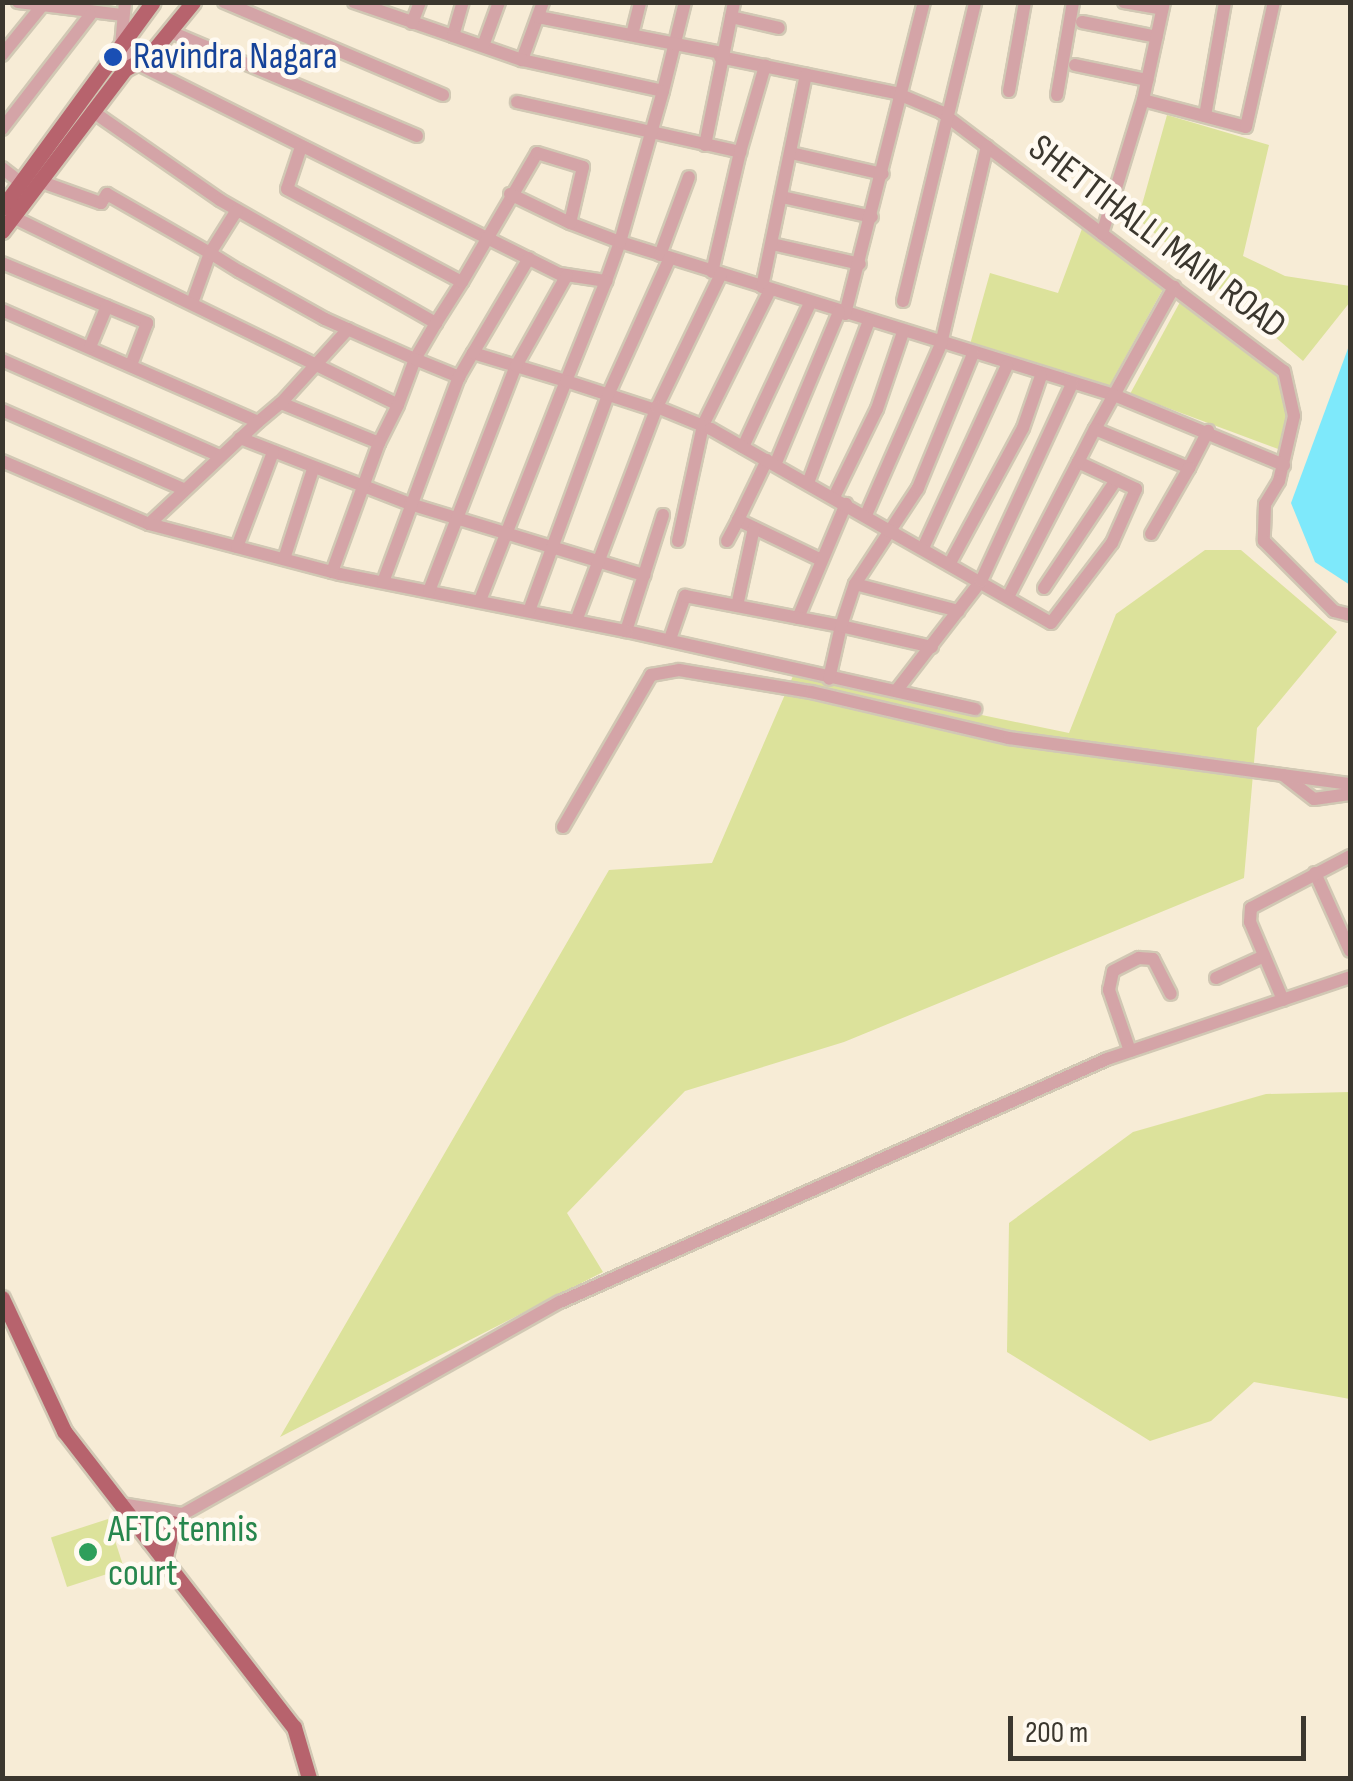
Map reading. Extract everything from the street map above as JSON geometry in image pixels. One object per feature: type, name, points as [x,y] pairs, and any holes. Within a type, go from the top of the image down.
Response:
[{"type":"main road","points":[[30,184],[154,2]]},
{"type":"main road","points":[[2,230],[8,212],[30,184],[134,62],[149,56],[193,2]]},
{"type":"main road","points":[[2,1298],[64,1431],[294,1726],[310,1778]]},
{"type":"main road","points":[[164,1561],[178,1518]]},
{"type":"street","points":[[18,2],[90,16],[124,9],[121,46],[134,62],[528,258],[567,275],[606,281]]},
{"type":"street","points":[[224,2],[443,95]]},
{"type":"street","points":[[354,2],[380,7],[412,23],[522,60],[663,91]]},
{"type":"street","points":[[412,23],[420,2]]},
{"type":"street","points":[[453,36],[463,2]]},
{"type":"street","points":[[484,46],[498,2]]},
{"type":"street","points":[[522,60],[543,2]]},
{"type":"street","points":[[632,35],[640,2]]},
{"type":"street","points":[[480,601],[620,242],[685,2]]},
{"type":"street","points":[[727,541],[771,462],[842,313],[860,264],[905,97],[924,2]]},
{"type":"street","points":[[1009,91],[1025,2]]},
{"type":"street","points":[[1057,94],[1073,2]]},
{"type":"street","points":[[1102,234],[1143,100],[1163,6],[1124,2]]},
{"type":"street","points":[[1204,116],[1225,2]]},
{"type":"street","points":[[1143,100],[1246,127],[1274,2]]},
{"type":"street","points":[[902,301],[976,3]]},
{"type":"street","points":[[2,56],[41,6]]},
{"type":"street","points":[[705,144],[733,10],[779,28]]},
{"type":"street","points":[[2,129],[90,16]]},
{"type":"street","name":"SHETTIHALLI MAIN ROAD","points":[[538,17],[673,43],[905,97],[947,116],[1284,371],[1294,416],[1284,465],[1266,504],[1264,541],[1334,611],[1350,615]]},
{"type":"street","points":[[1082,22],[1157,37]]},
{"type":"street","points":[[170,32],[418,136]]},
{"type":"street","points":[[1075,65],[1147,80]]},
{"type":"street","points":[[576,621],[656,408],[717,273],[740,152],[765,66]]},
{"type":"street","points":[[678,541],[703,425],[766,288],[806,75]]},
{"type":"street","points":[[517,102],[651,136],[740,152]]},
{"type":"street","points":[[92,111],[238,210],[436,322]]},
{"type":"street","points":[[866,515],[940,344],[987,146]]},
{"type":"street","points":[[301,148],[287,188],[462,282]]},
{"type":"street","points":[[791,152],[883,174]]},
{"type":"street","points":[[332,572],[361,486],[415,358],[462,282],[483,236],[536,154],[583,167],[570,223]]},
{"type":"street","points":[[2,168],[30,184],[101,203],[107,194],[348,330],[459,377]]},
{"type":"street","points":[[529,611],[549,548],[665,256],[688,177]]},
{"type":"street","points":[[510,194],[620,242],[1041,376],[1114,395],[1284,465]]},
{"type":"street","points":[[782,198],[872,217]]},
{"type":"street","points":[[192,303],[210,253],[238,210]]},
{"type":"street","points":[[8,212],[398,405]]},
{"type":"street","points":[[772,244],[860,264]]},
{"type":"street","points":[[383,582],[459,377],[528,258]]},
{"type":"street","points":[[2,263],[147,323],[131,364]]},
{"type":"street","points":[[430,591],[516,366],[567,275]]},
{"type":"street","points":[[1008,597],[1094,429],[1174,287]]},
{"type":"street","points":[[743,447],[810,302]]},
{"type":"street","points":[[90,347],[107,306]]},
{"type":"street","points":[[2,310],[258,422]]},
{"type":"street","points":[[808,483],[869,321]]},
{"type":"street","points":[[149,524],[281,403],[348,330]]},
{"type":"street","points":[[798,618],[878,409],[902,332]]},
{"type":"street","points":[[474,354],[703,425],[981,580],[1050,623],[1130,511],[1136,489],[1078,462]]},
{"type":"street","points":[[829,679],[855,584],[894,532],[958,403],[973,354]]},
{"type":"street","points":[[2,360],[220,456]]},
{"type":"street","points":[[923,548],[960,478],[1007,365]]},
{"type":"street","points":[[950,563],[1023,428],[1041,376]]},
{"type":"street","points":[[896,691],[981,580],[1072,384]]},
{"type":"street","points":[[281,403],[379,443]]},
{"type":"street","points":[[2,410],[183,489]]},
{"type":"street","points":[[1094,429],[1188,468]]},
{"type":"street","points":[[1150,534],[1208,431]]},
{"type":"street","points":[[240,438],[410,504],[644,576]]},
{"type":"street","points":[[237,547],[273,452]]},
{"type":"street","points":[[2,461],[149,524],[332,572],[670,640],[975,709]]},
{"type":"street","points":[[284,559],[314,469]]},
{"type":"street","points":[[1044,588],[1116,480]]},
{"type":"street","points":[[626,632],[663,516]]},
{"type":"street","points":[[738,520],[819,560]]},
{"type":"street","points":[[737,606],[754,528]]},
{"type":"street","points":[[855,584],[959,611]]},
{"type":"street","points":[[670,640],[685,596],[932,647]]},
{"type":"street","points":[[562,827],[651,675],[678,670],[1009,738],[1350,784]]},
{"type":"street","points":[[1283,774],[1314,799],[1350,794]]},
{"type":"street","points":[[1283,1000],[1264,956],[1250,908],[1350,856]]},
{"type":"street","points":[[1315,873],[1350,951]]},
{"type":"street","points":[[1216,978],[1264,956]]},
{"type":"street","points":[[1130,1051],[1109,990],[1113,971],[1139,958],[1153,959],[1172,994]]},
{"type":"street","points":[[150,1543],[178,1518],[560,1302],[1130,1051],[1350,977]]},
{"type":"street","points":[[121,1504],[178,1518]]},
{"type":"green space","points":[[1167,115],[1269,145],[1243,256],[1285,276],[1350,286],[1350,302],[1303,361],[1138,219]]},
{"type":"green space","points":[[1083,226],[1163,289],[1109,387],[969,348],[990,273],[1058,293]]},
{"type":"green space","points":[[1180,302],[1281,374],[1286,414],[1281,450],[1130,394]]},
{"type":"green space","points":[[1205,550],[1241,550],[1337,632],[1257,728],[1244,878],[844,1042],[685,1091],[567,1213],[603,1272],[280,1437],[609,870],[712,863],[793,676],[1069,733],[1116,614]]},
{"type":"green space","points":[[1350,1092],[1350,1399],[1254,1382],[1211,1421],[1150,1441],[1007,1352],[1009,1223],[1133,1132],[1266,1094]]},
{"type":"green space","name":"AFTC tennis court","points":[[108,1519],[124,1568],[67,1587],[51,1538]]},
{"type":"water","points":[[1350,343],[1350,585],[1315,562],[1291,503]]},
{"type":"place","name":"Ravindra Nagara","points":[[113,57]]},
{"type":"place","name":"AFTC tennis court","points":[[88,1552]]}]
